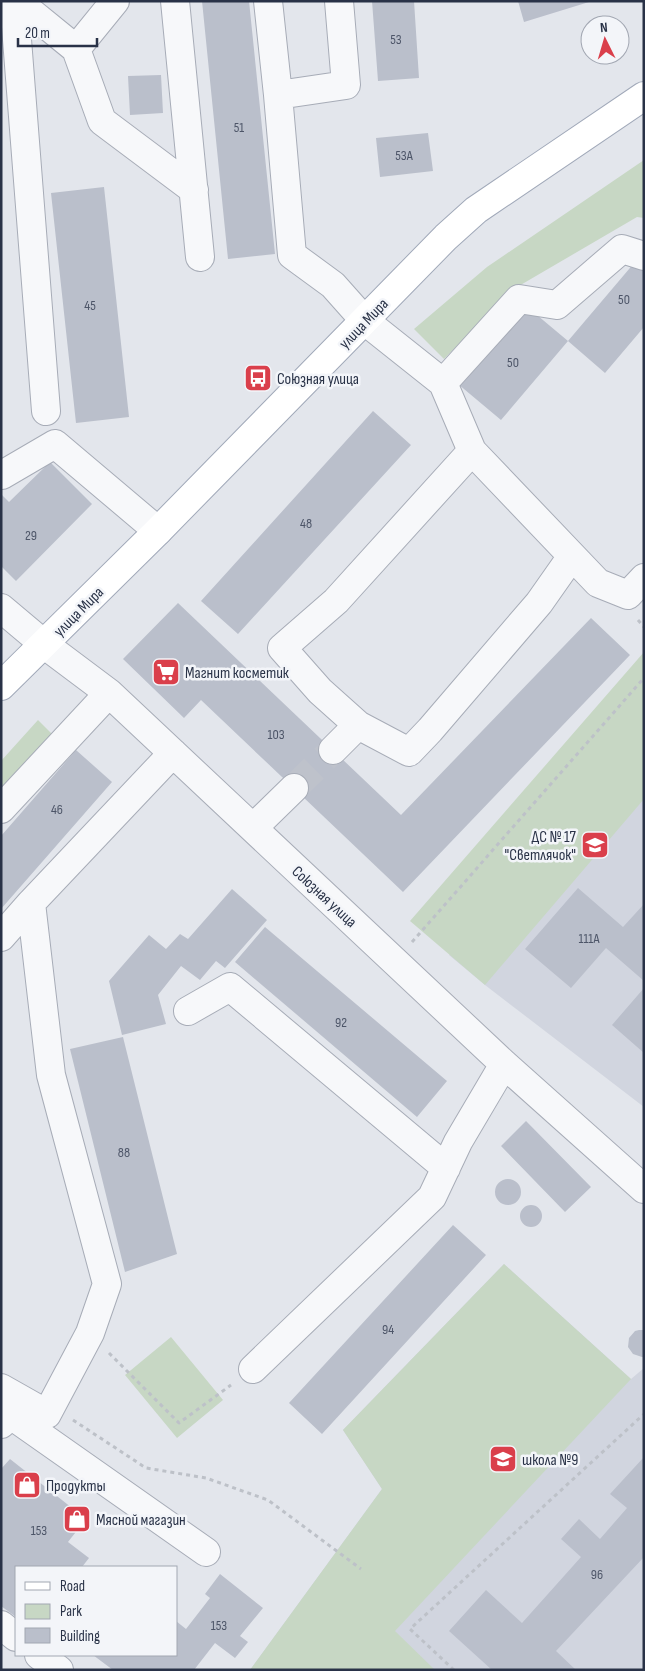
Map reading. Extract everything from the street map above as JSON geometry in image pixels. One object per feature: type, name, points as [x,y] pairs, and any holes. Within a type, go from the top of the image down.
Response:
[{"type":"main road","name":"улица Мира","points":[[1,686],[45,645],[158,531],[446,237],[476,210],[644,96]]},
{"type":"street","points":[[16,1],[76,49],[102,121],[194,190]]},
{"type":"street","points":[[16,1],[46,411]]},
{"type":"street","points":[[76,49],[114,1]]},
{"type":"street","points":[[175,1],[200,256]]},
{"type":"street","points":[[268,1],[292,255],[333,285],[365,321],[443,383],[472,451],[598,583],[628,595],[644,578]]},
{"type":"street","points":[[278,95],[346,85],[339,1]]},
{"type":"street","points":[[443,383],[519,299],[557,305],[622,249],[644,256]]},
{"type":"street","points":[[1,474],[2,476],[55,444],[158,531]]},
{"type":"street","points":[[472,451],[336,601],[282,648],[320,691],[358,725],[409,752],[534,610],[572,556]]},
{"type":"street","name":"Союзная улица","points":[[1,608],[45,645],[108,693],[504,1064],[644,1189]]},
{"type":"street","points":[[1,809],[108,693]]},
{"type":"street","points":[[333,750],[358,725]]},
{"type":"street","points":[[1,937],[30,903],[173,753]]},
{"type":"street","points":[[253,828],[294,788]]},
{"type":"street","points":[[30,903],[51,1074],[107,1284],[90,1333],[49,1410]]},
{"type":"street","points":[[188,1011],[230,987],[446,1168]]},
{"type":"street","points":[[253,1369],[432,1197],[458,1142],[504,1064]]},
{"type":"street","points":[[1,1388],[49,1410]]},
{"type":"street","points":[[6,1419],[49,1410]]},
{"type":"street","points":[[6,1419],[206,1552]]},
{"type":"street","points":[[1,1625],[15,1636]]},
{"type":"street","points":[[40,1656],[59,1670]]},
{"type":"path","points":[[396,962],[644,678]]},
{"type":"path","points":[[90,1333],[179,1423],[253,1369]]},
{"type":"path","points":[[49,1410],[146,1468],[206,1478],[268,1500],[361,1569]]},
{"type":"path","points":[[454,1670],[410,1629],[644,1414]]},
{"type":"shaded area","name":"ДС № 17 \"Светлячок\"","points":[[644,735],[644,1107],[485,985],[449,955]]},
{"type":"shaded area","name":"школа №9","points":[[504,1264],[631,1379],[644,1368],[644,1670],[250,1670],[382,1489],[343,1430]]},
{"type":"green space","points":[[644,160],[644,218],[637,217],[512,290],[444,359],[414,329],[487,267]]},
{"type":"green space","points":[[644,652],[644,799],[485,985],[410,921]]},
{"type":"green space","points":[[38,720],[56,738],[1,793],[1,761]]},
{"type":"green space","points":[[504,1264],[631,1379],[395,1631],[435,1670],[250,1670],[382,1489],[343,1430]]},
{"type":"green space","points":[[171,1337],[223,1400],[177,1438],[125,1375]]},
{"type":"building","points":[[202,1],[249,1],[275,254],[228,259]]},
{"type":"building","points":[[372,1],[414,1],[419,78],[378,81]]},
{"type":"building","points":[[518,1],[589,1],[589,2],[524,22]]},
{"type":"building","points":[[161,75],[163,113],[130,115],[128,76]]},
{"type":"building","points":[[428,133],[433,171],[380,177],[376,138]]},
{"type":"building","points":[[104,187],[129,417],[76,423],[51,193]]},
{"type":"building","points":[[635,262],[644,270],[644,327],[605,373],[568,341]]},
{"type":"building","points":[[525,305],[568,341],[501,420],[458,384]]},
{"type":"building","points":[[373,411],[411,445],[238,634],[201,601]]},
{"type":"building","points":[[50,462],[92,504],[16,581],[1,566],[1,494],[9,502]]},
{"type":"building","points":[[178,603],[401,815],[591,618],[630,655],[403,892],[201,700],[184,718],[123,659]]},
{"type":"building","points":[[76,750],[112,782],[1,909],[1,836]]},
{"type":"building","points":[[578,888],[623,927],[644,904],[644,981],[606,948],[571,988],[525,949]]},
{"type":"building","points":[[232,889],[267,920],[225,968],[216,961],[200,980],[181,966],[158,995],[166,1024],[122,1035],[109,981],[149,935],[166,949],[180,934],[188,939]]},
{"type":"building","points":[[265,927],[447,1081],[417,1117],[235,962]]},
{"type":"building","points":[[644,988],[644,1053],[612,1025]]},
{"type":"building","points":[[123,1037],[177,1254],[125,1272],[70,1049]]},
{"type":"building","points":[[526,1121],[591,1187],[565,1212],[501,1146]]},
{"type":"building","points":[[508,1179],[518,1182],[521,1192],[518,1202],[508,1205],[498,1202],[495,1192],[498,1182]]},
{"type":"building","points":[[527,1205],[535,1205],[542,1212],[542,1220],[535,1227],[527,1227],[520,1220],[520,1212]]},
{"type":"building","points":[[453,1225],[486,1255],[322,1434],[289,1403]]},
{"type":"building","points":[[644,1330],[644,1357],[633,1354],[628,1347],[629,1338],[635,1331]]},
{"type":"building","points":[[644,1457],[644,1557],[556,1651],[576,1670],[492,1670],[449,1631],[486,1590],[522,1623],[581,1557],[561,1539],[579,1519],[600,1539],[627,1508],[610,1494]]},
{"type":"building","points":[[10,1459],[86,1519],[68,1542],[89,1558],[83,1566],[15,1566],[15,1616],[1,1606],[1,1469]]},
{"type":"building","points":[[220,1574],[263,1608],[240,1636],[248,1642],[235,1658],[215,1643],[194,1670],[113,1670],[94,1656],[178,1656],[178,1623],[186,1629],[210,1598],[205,1594]]},
{"type":"tunnel","points":[[294,788],[333,750]]},
{"type":"place","name":"Союзная улица","points":[[258,378]]},
{"type":"place","name":"Магнит косметик","points":[[166,672]]},
{"type":"place","name":"ДС № 17 \"Светлячок\"","points":[[595,845]]},
{"type":"place","name":"школа №9","points":[[503,1459]]},
{"type":"place","name":"Продукты","points":[[27,1485]]},
{"type":"place","name":"Мясной магазин","points":[[77,1519]]}]
